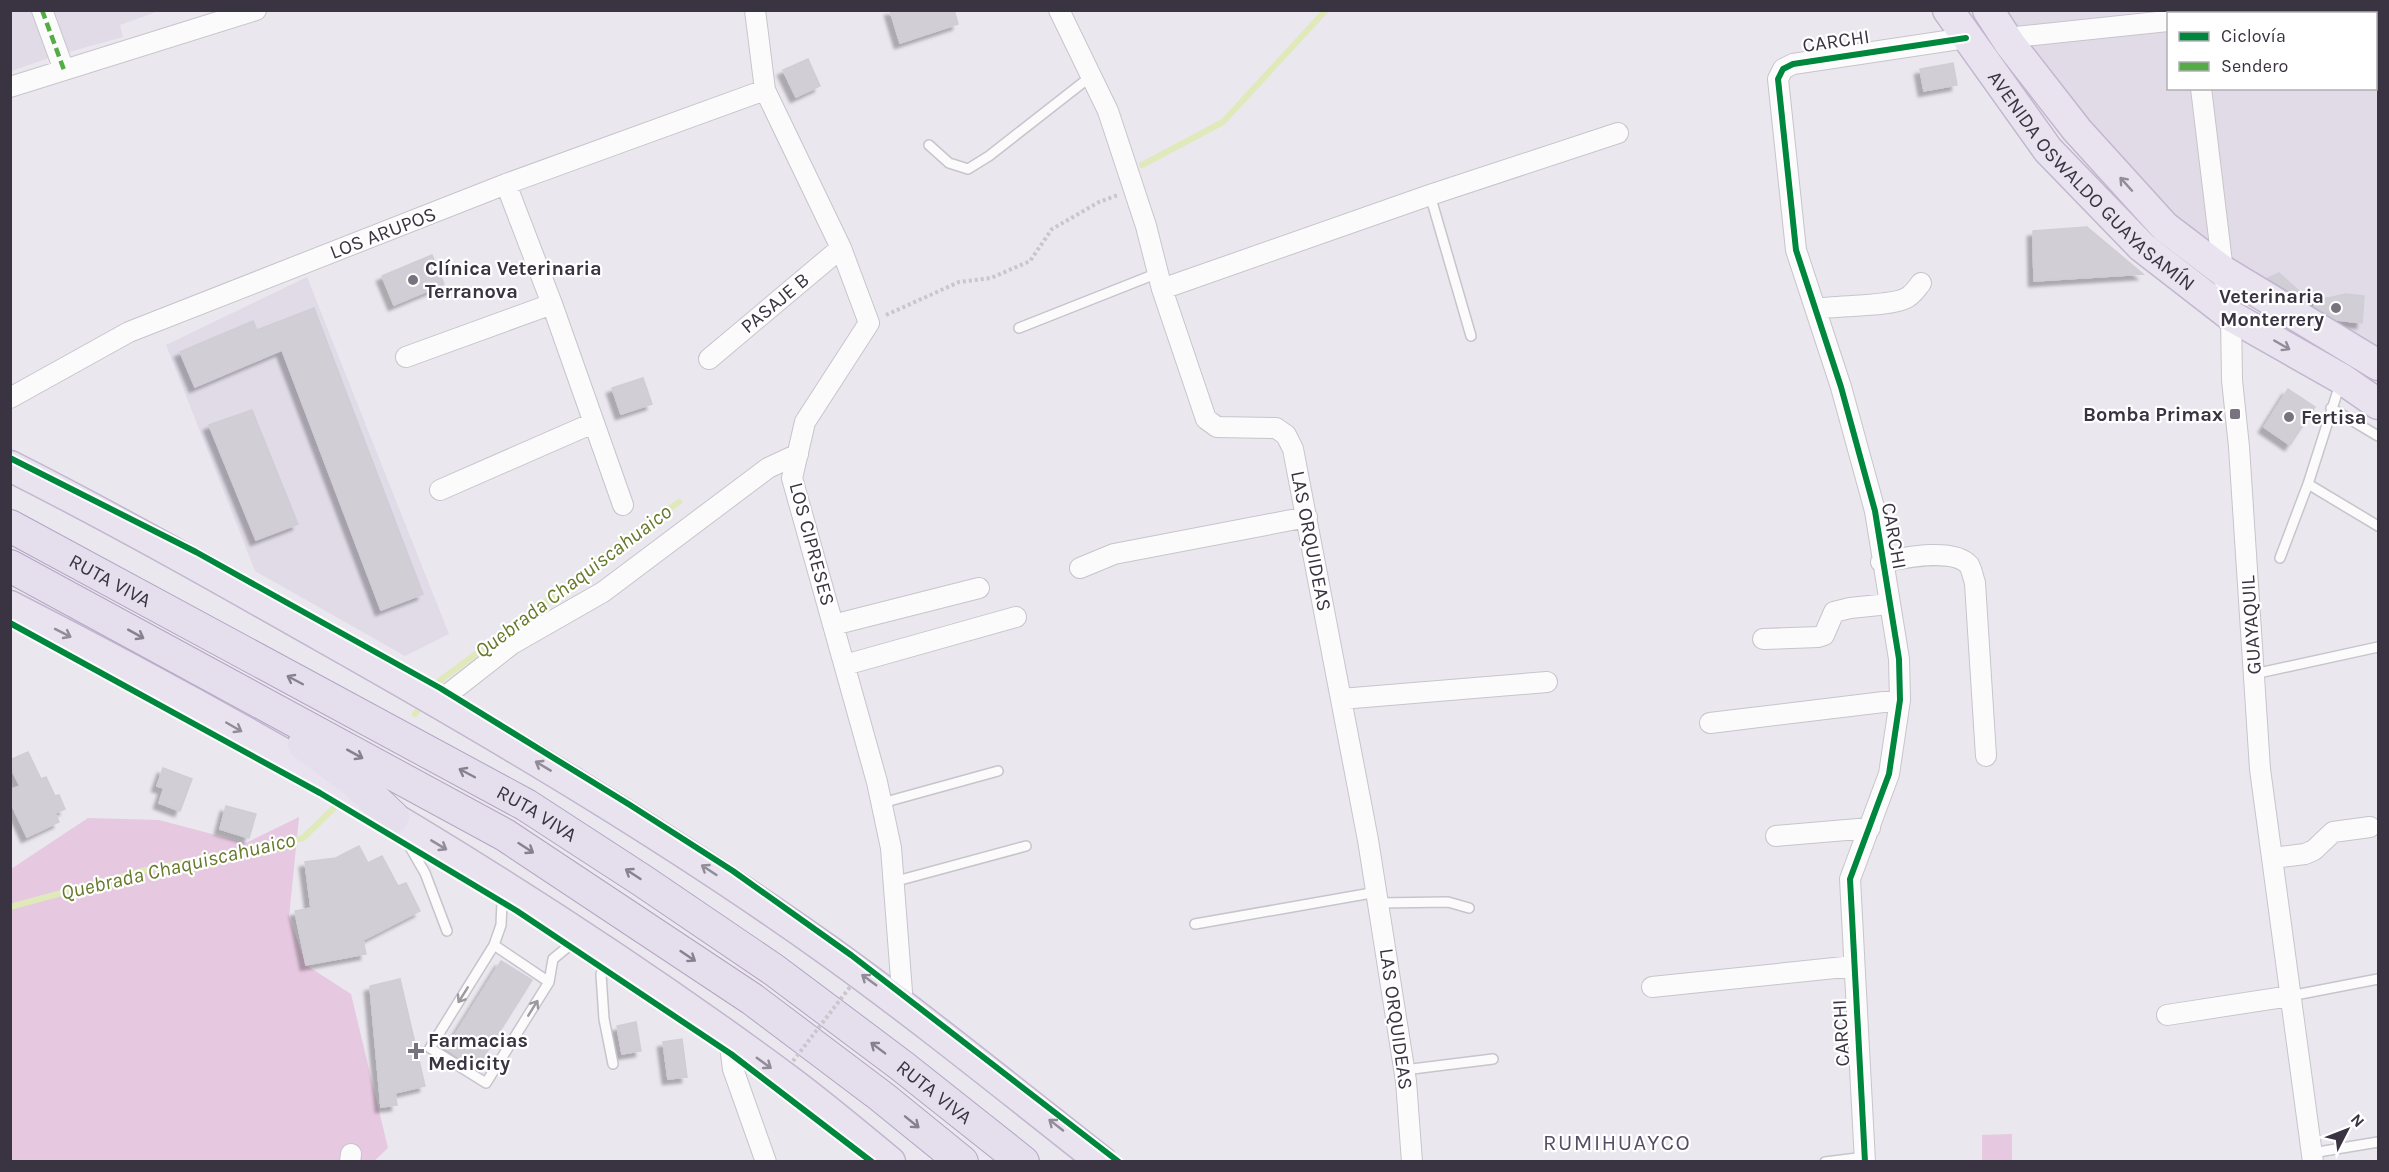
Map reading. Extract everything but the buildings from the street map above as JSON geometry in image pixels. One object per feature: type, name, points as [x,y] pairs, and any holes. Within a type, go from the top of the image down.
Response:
[{"type":"highway","name":"RUTA VIVA","points":[[10,526],[526,805],[774,970],[1023,1161]]},
{"type":"highway","name":"RUTA VIVA","points":[[10,566],[514,841],[752,999],[882,1097],[962,1161]]},
{"type":"highway","points":[[212,675],[357,783],[393,817]]},
{"type":"main road","name":"AVENIDA OSWALDO GUAYASAMÍN","points":[[1948,10],[2048,150],[2142,248],[2231,316],[2342,379],[2379,404]]},
{"type":"main road","name":"AVENIDA OSWALDO GUAYASAMÍN","points":[[1988,10],[2006,38],[2077,130],[2165,227],[2223,271],[2373,357]]},
{"type":"main road","points":[[10,466],[95,508],[438,702],[652,832],[770,910],[903,1005],[1102,1161]]},
{"type":"main road","points":[[10,606],[128,666],[393,817],[497,881],[599,947],[790,1081],[890,1161]]},
{"type":"street","points":[[42,10],[64,70]]},
{"type":"street","points":[[10,87],[256,10]]},
{"type":"street","points":[[755,10],[765,90],[841,248],[869,322]]},
{"type":"street","name":"LAS ORQUIDEAS","points":[[1059,10],[1108,111],[1134,189],[1160,281],[1206,419],[1216,428],[1276,428],[1286,435],[1293,449],[1378,898],[1404,1070],[1412,1161]]},
{"type":"street","points":[[2006,38],[2167,21]]},
{"type":"street","name":"CARCHI","points":[[1865,1159],[1850,879],[1889,774],[1900,700],[1899,659],[1881,561],[1875,511],[1841,387],[1796,250],[1778,79],[1783,69],[1793,63],[1966,38]]},
{"type":"street","name":"LOS ARUPOS","points":[[10,398],[129,332],[506,184],[765,90]]},
{"type":"street","name":"GUAYAQUIL","points":[[2201,90],[2223,271],[2231,316],[2232,380],[2239,447],[2260,769],[2312,1157]]},
{"type":"street","points":[[1160,281],[1618,133]]},
{"type":"street","points":[[506,184],[552,304],[623,505]]},
{"type":"street","name":"PASAJE B","points":[[709,359],[841,248]]},
{"type":"street","points":[[1816,309],[1895,302],[1907,298],[1921,283]]},
{"type":"street","points":[[406,357],[552,304]]},
{"type":"street","name":"LOS CIPRESES","points":[[869,322],[805,422],[792,478],[882,803],[891,848],[903,1005]]},
{"type":"street","points":[[440,490],[593,423]]},
{"type":"street","points":[[438,702],[512,644],[603,592],[768,468],[798,454]]},
{"type":"street","points":[[1080,568],[1114,554],[1307,517]]},
{"type":"street","points":[[1881,561],[1948,555],[1960,558],[1970,566],[1975,583],[1986,756]]},
{"type":"street","points":[[833,625],[979,588]]},
{"type":"street","points":[[1763,639],[1818,637],[1828,631],[1834,612],[1889,604]]},
{"type":"street","points":[[845,666],[1016,616]]},
{"type":"street","points":[[1341,699],[1547,682]]},
{"type":"street","points":[[1710,723],[1900,700]]},
{"type":"street","points":[[2272,858],[2305,854],[2314,850],[2333,832],[2370,827]]},
{"type":"street","points":[[1776,836],[1869,828]]},
{"type":"street","points":[[1652,987],[1854,966]]},
{"type":"street","points":[[2167,1015],[2290,996]]},
{"type":"street","points":[[729,1038],[733,1069],[766,1161]]},
{"type":"lane","points":[[929,146],[949,163],[968,169],[989,156],[1090,77]]},
{"type":"lane","points":[[1430,195],[1471,336]]},
{"type":"lane","points":[[1019,328],[1160,281]]},
{"type":"lane","points":[[2280,558],[2308,484],[2342,379]]},
{"type":"lane","points":[[2331,408],[2379,435]]},
{"type":"lane","points":[[2308,484],[2379,526]]},
{"type":"lane","points":[[2254,674],[2379,647]]},
{"type":"lane","points":[[882,803],[998,771]]},
{"type":"lane","points":[[393,817],[425,873],[447,931]]},
{"type":"lane","points":[[894,882],[1026,846]]},
{"type":"lane","points":[[497,881],[502,902],[501,925],[494,945],[430,1048],[486,1083],[549,982],[553,959],[570,945],[599,947],[604,1019],[613,1064]]},
{"type":"lane","points":[[1195,924],[1378,898],[1448,902],[1469,908]]},
{"type":"lane","points":[[494,945],[549,982]]},
{"type":"lane","points":[[2290,996],[2379,979]]},
{"type":"lane","points":[[1404,1070],[1493,1059]]},
{"type":"lane","points":[[2312,1157],[2379,1142]]},
{"type":"lane","points":[[1825,1161],[1865,1159]]},
{"type":"path","points":[[869,322],[959,282],[991,278],[1030,261],[1052,229],[1099,202],[1134,189]]},
{"type":"path","points":[[793,1061],[850,987]]},
{"type":"shaded area","points":[[156,10],[156,12],[120,25],[123,37],[11,71],[10,11]]},
{"type":"shaded area","points":[[1977,11],[2378,11],[2378,377],[2177,257]]},
{"type":"shaded area","points":[[307,277],[449,634],[405,656],[255,571],[166,345]]},
{"type":"shaded area","points":[[299,817],[289,917],[306,965],[351,994],[388,1148],[373,1162],[11,1162],[11,869],[88,818],[159,820],[246,843]]},
{"type":"shaded area","points":[[2012,1134],[2012,1161],[1982,1161],[1982,1135]]},
{"type":"waterway","name":"Quebrada Chaquiscahuaico","points":[[1142,165],[1223,122],[1326,10]]},
{"type":"waterway","name":"Quebrada Chaquiscahuaico","points":[[438,682],[555,595],[616,546],[679,502]]},
{"type":"waterway","name":"Quebrada Chaquiscahuaico","points":[[415,714],[418,710]]},
{"type":"waterway","name":"Quebrada Chaquiscahuaico","points":[[10,907],[146,870],[303,838],[336,806]]},
{"type":"marked path","points":[[42,10],[64,70]]},
{"type":"cycle path","points":[[1865,1162],[1850,879],[1889,774],[1900,700],[1899,659],[1875,511],[1841,387],[1796,250],[1778,79],[1783,69],[1793,64],[1966,38]]},
{"type":"cycle path","points":[[10,458],[196,552],[440,688],[630,805],[733,871],[851,955],[1119,1162]]},
{"type":"cycle path","points":[[10,623],[320,793],[517,911],[731,1054],[872,1162]]},
{"type":"place","name":"Clínica Veterinaria Terranova","points":[[413,280]]},
{"type":"place","name":"Veterinaria Monterrery","points":[[2336,308]]},
{"type":"place","name":"Bomba Primax","points":[[2235,414]]},
{"type":"place","name":"Fertisa","points":[[2289,417]]},
{"type":"place","name":"Farmacias Medicity","points":[[416,1051]]},
{"type":"district","name":"RUMIHUAYCO","points":[[1617,1143]]}]
